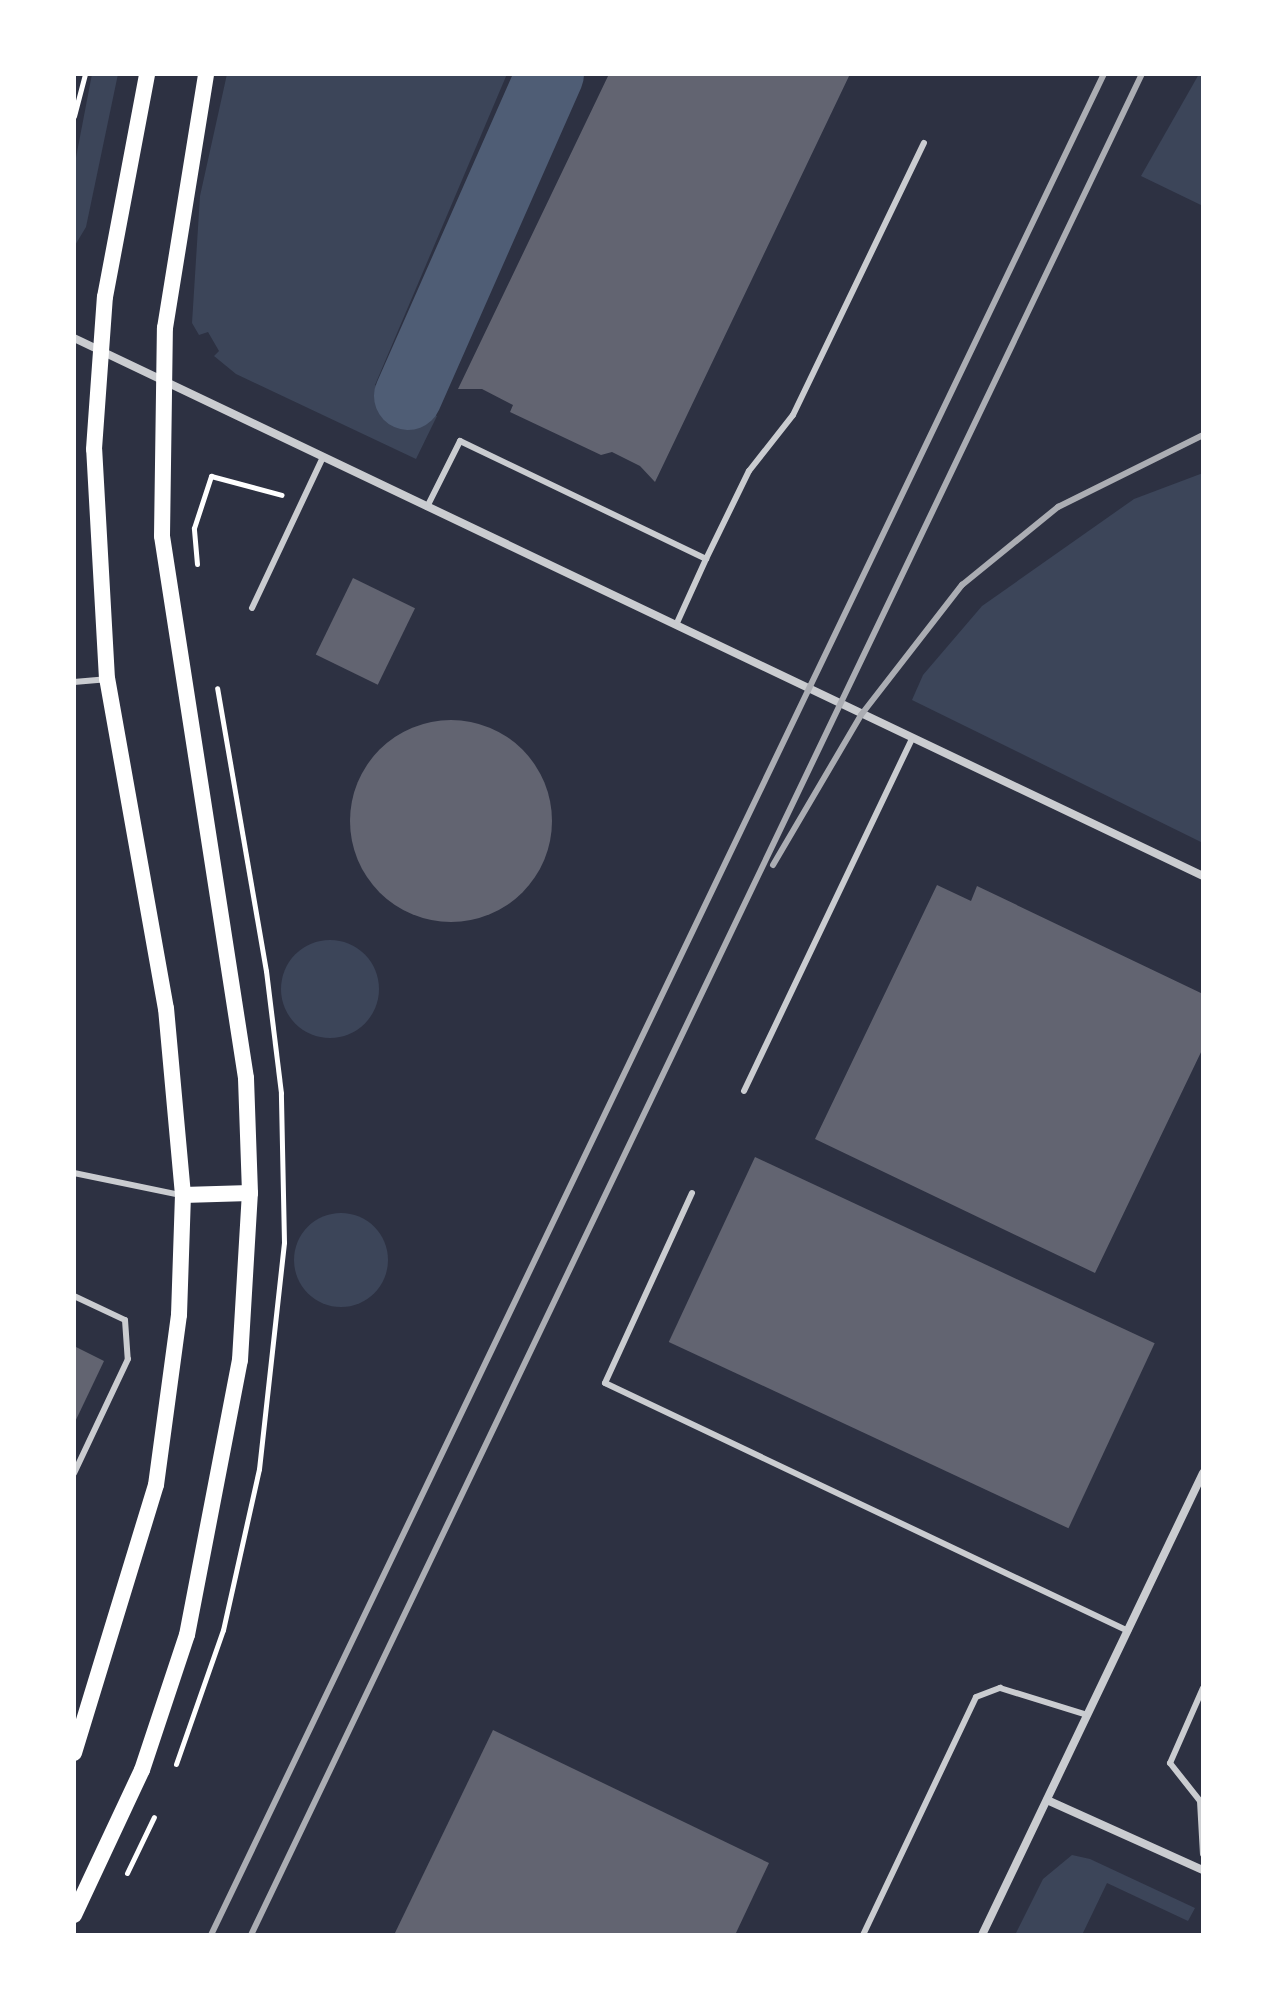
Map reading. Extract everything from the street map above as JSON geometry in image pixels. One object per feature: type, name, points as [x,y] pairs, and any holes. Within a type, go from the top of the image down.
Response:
[{"type":"main road","points":[[74,1753],[156,1485],[179,1315],[183,1195],[166,1009],[107,679],[94,449],[100,350],[147,74]]},
{"type":"main road","points":[[74,1915],[142,1770],[187,1635],[240,1360],[250,1193],[244,1062],[162,536],[161,380],[183,182],[206,74]]},
{"type":"main road","points":[[183,1195],[250,1193]]},
{"type":"street","points":[[74,338],[1203,876]]},
{"type":"street","points":[[982,1935],[1203,1473]]},
{"type":"street","points":[[1047,1800],[1203,1870]]},
{"type":"lane","points":[[676,625],[749,471],[793,415],[924,143]]},
{"type":"lane","points":[[427,507],[460,441],[706,559]]},
{"type":"lane","points":[[252,608],[323,457]]},
{"type":"lane","points":[[74,682],[107,679]]},
{"type":"lane","points":[[744,1091],[912,738]]},
{"type":"lane","points":[[74,1173],[183,1195]]},
{"type":"lane","points":[[692,1193],[605,1383],[1128,1631]]},
{"type":"lane","points":[[74,1296],[125,1320],[128,1359],[74,1473]]},
{"type":"lane","points":[[863,1935],[976,1697],[1000,1688],[1087,1715]]},
{"type":"lane","points":[[1203,1688],[1170,1763],[1200,1801],[1203,1854]]},
{"type":"path","points":[[74,116],[85,74]]},
{"type":"shaded area","points":[[92,74],[118,74],[86,227],[74,247],[74,168]]},
{"type":"shaded area","points":[[227,74],[507,74],[375,385],[437,416],[416,459],[236,374],[214,356],[219,351],[208,332],[199,335],[192,323],[200,196]]},
{"type":"shaded area","points":[[1199,74],[1203,74],[1203,206],[1141,176]]},
{"type":"shaded area","points":[[1203,473],[1203,843],[912,700],[923,675],[982,606],[1134,499]]},
{"type":"shaded area","points":[[330,940],[349,943],[365,954],[376,970],[379,989],[376,1008],[365,1024],[349,1035],[330,1038],[311,1035],[295,1024],[284,1008],[281,989],[284,970],[295,954],[311,943]]},
{"type":"shaded area","points":[[341,1213],[359,1217],[374,1227],[384,1242],[388,1260],[384,1278],[374,1293],[359,1303],[341,1307],[323,1303],[308,1293],[298,1278],[294,1260],[298,1242],[308,1227],[323,1217]]},
{"type":"shaded area","points":[[1072,1855],[1090,1859],[1195,1908],[1188,1921],[1107,1883],[1082,1935],[1015,1935],[1043,1879]]},
{"type":"building","points":[[609,74],[850,74],[655,482],[640,466],[612,452],[601,455],[510,412],[513,405],[482,389],[458,389]]},
{"type":"building","points":[[353,578],[415,608],[378,685],[316,654]]},
{"type":"building","points":[[451,720],[490,728],[523,749],[544,782],[552,821],[544,860],[523,893],[490,914],[451,922],[412,914],[379,893],[358,860],[350,821],[358,782],[379,749],[412,728]]},
{"type":"building","points":[[937,885],[971,901],[977,886],[1203,994],[1203,1048],[1095,1273],[815,1139]]},
{"type":"building","points":[[755,1157],[1155,1343],[1068,1528],[669,1342]]},
{"type":"building","points":[[74,1346],[104,1361],[74,1424]]},
{"type":"building","points":[[493,1730],[769,1863],[735,1935],[394,1935]]},
{"type":"waterway","points":[[408,396],[550,74]]},
{"type":"railway","points":[[211,1935],[1104,74]]},
{"type":"railway","points":[[251,1935],[1142,74]]},
{"type":"railway","points":[[773,865],[861,715],[962,585],[1058,507],[1203,435]]}]
